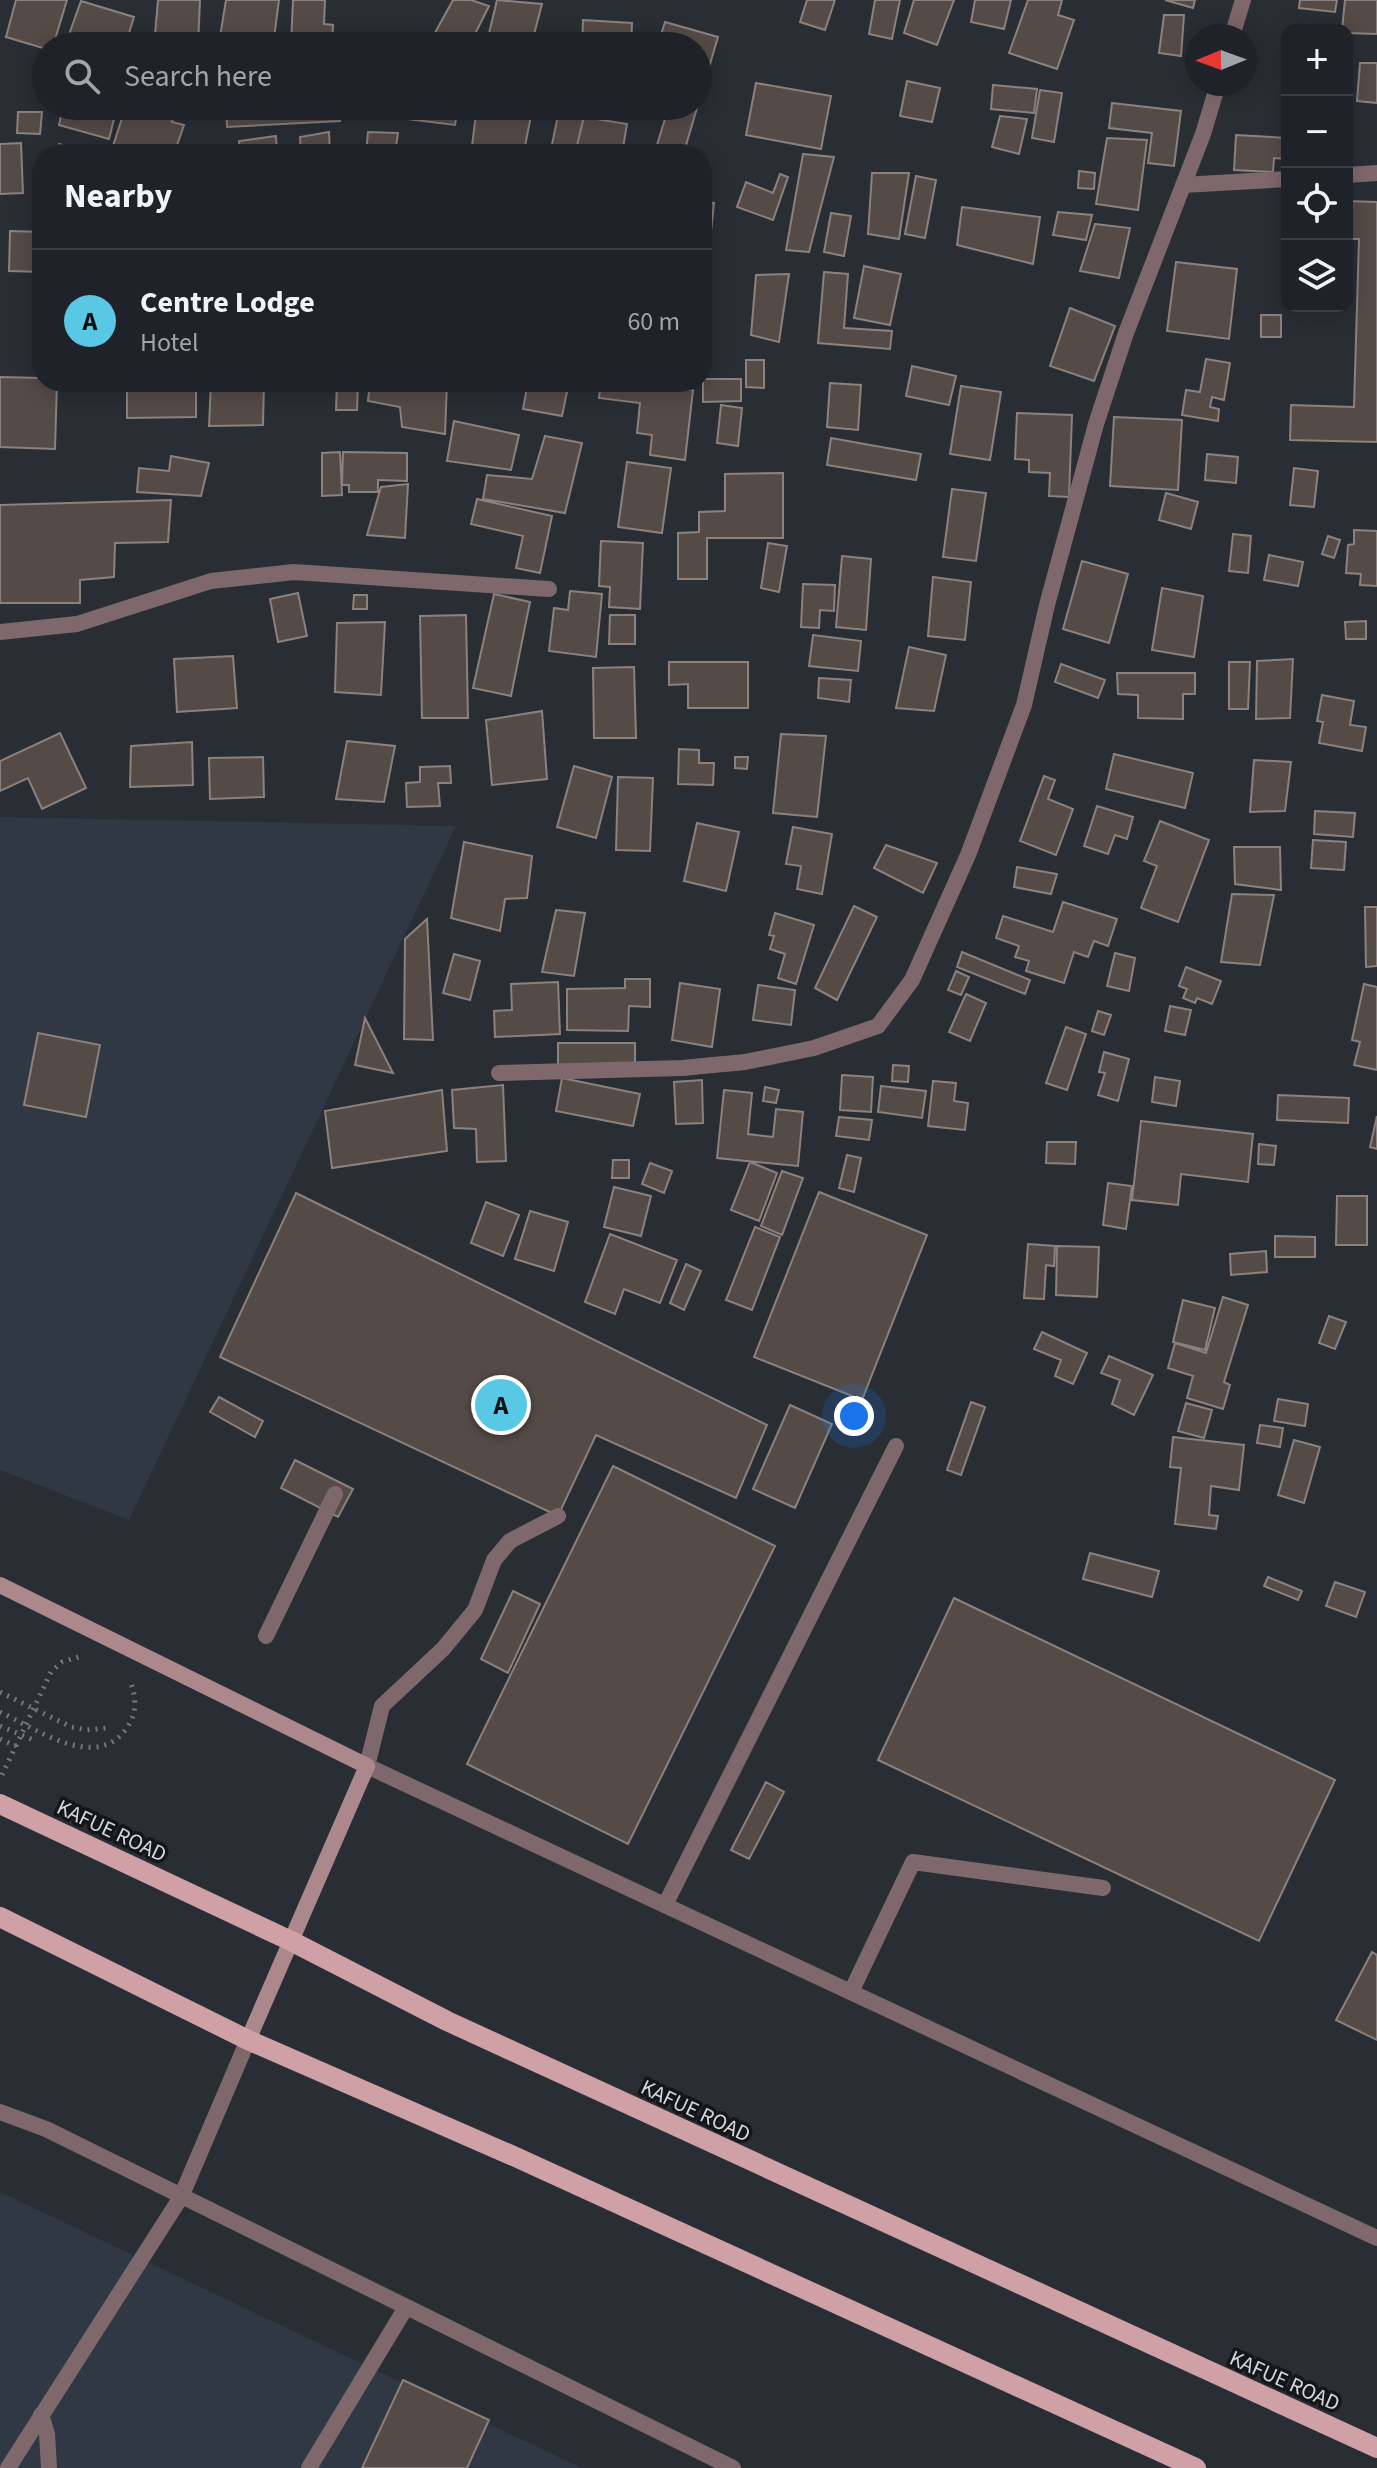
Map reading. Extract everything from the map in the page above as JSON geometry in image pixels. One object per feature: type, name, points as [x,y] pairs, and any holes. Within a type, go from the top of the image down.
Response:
[{"type":"main road","name":"KAFUE ROAD","points":[[0,1804],[291,1941],[447,2021],[1377,2448]]},
{"type":"main road","points":[[0,1917],[248,2040],[511,2155],[1196,2468]]},
{"type":"street","points":[[1236,24],[1243,0]]},
{"type":"street","points":[[499,1073],[682,1068],[745,1062],[814,1048],[878,1026],[912,980],[968,855],[1024,705],[1047,605],[1096,424],[1126,333],[1203,134],[1214,96]]},
{"type":"street","points":[[1353,175],[1377,173]]},
{"type":"street","points":[[1183,185],[1281,179]]},
{"type":"street","points":[[0,632],[77,624],[211,581],[294,572],[549,589]]},
{"type":"street","points":[[665,1905],[896,1446]]},
{"type":"street","points":[[266,1636],[335,1494]]},
{"type":"street","points":[[8,2468],[181,2197],[367,1766],[382,1706],[443,1649],[475,1610],[494,1560],[510,1541],[558,1516]]},
{"type":"street","points":[[0,1585],[367,1766],[1377,2238]]},
{"type":"street","points":[[851,1992],[913,1862],[1103,1888]]},
{"type":"street","points":[[0,2112],[46,2129],[405,2309],[733,2468]]},
{"type":"street","points":[[309,2468],[405,2309]]},
{"type":"street","points":[[41,2415],[47,2434],[49,2468]]},
{"type":"path","points":[[0,1780],[51,1672],[62,1662],[91,1656]]},
{"type":"path","points":[[0,1712],[67,1744],[97,1748],[124,1733],[132,1720],[135,1705],[128,1677]]},
{"type":"path","points":[[0,1692],[71,1727],[86,1730],[107,1728]]},
{"type":"path","points":[[0,1726],[36,1741]]},
{"type":"path","points":[[0,1739],[16,1746]]},
{"type":"shaded area","points":[[0,817],[456,826],[129,1520],[0,1470]]},
{"type":"shaded area","points":[[0,2192],[582,2468],[0,2468]]},
{"type":"building","points":[[16,0],[67,0],[57,32],[32,32],[32,45],[6,37]]},
{"type":"building","points":[[158,0],[200,0],[199,32],[155,32]]},
{"type":"building","points":[[226,0],[279,0],[275,32],[221,32]]},
{"type":"building","points":[[293,0],[325,0],[324,24],[333,25],[333,32],[292,32]]},
{"type":"building","points":[[453,0],[471,0],[489,6],[476,32],[435,32]]},
{"type":"building","points":[[497,0],[542,4],[535,32],[489,32]]},
{"type":"building","points":[[807,0],[835,0],[825,30],[800,22]]},
{"type":"building","points":[[875,0],[900,0],[892,39],[869,34]]},
{"type":"building","points":[[914,0],[954,0],[937,45],[904,33]]},
{"type":"building","points":[[975,0],[1011,0],[1004,29],[971,22]]},
{"type":"building","points":[[1028,0],[1062,0],[1058,15],[1074,20],[1057,69],[1009,53]]},
{"type":"building","points":[[1165,0],[1195,0],[1193,8]]},
{"type":"building","points":[[1300,0],[1337,0],[1335,12],[1299,8]]},
{"type":"building","points":[[1345,0],[1377,0],[1377,34],[1353,33],[1353,24],[1343,24]]},
{"type":"building","points":[[81,1],[134,17],[129,32],[70,32]]},
{"type":"building","points":[[1164,15],[1184,15],[1181,56],[1159,53]]},
{"type":"building","points":[[583,20],[632,23],[632,32],[583,32]]},
{"type":"building","points":[[665,22],[700,32],[662,32]]},
{"type":"building","points":[[712,35],[718,37],[712,57]]},
{"type":"building","points":[[1360,63],[1377,63],[1377,103],[1357,101]]},
{"type":"building","points":[[907,81],[940,88],[932,122],[900,116]]},
{"type":"building","points":[[756,83],[831,96],[821,149],[746,135]]},
{"type":"building","points":[[993,85],[1037,89],[1034,113],[991,109]]},
{"type":"building","points":[[1040,90],[1062,93],[1054,142],[1032,138]]},
{"type":"building","points":[[1112,103],[1181,111],[1174,166],[1148,163],[1152,133],[1109,128]]},
{"type":"building","points":[[18,112],[32,112],[32,120],[41,120],[40,134],[17,133]]},
{"type":"building","points":[[1000,116],[1027,119],[1019,154],[992,147]]},
{"type":"building","points":[[60,120],[114,120],[109,139],[59,125]]},
{"type":"building","points":[[121,120],[172,120],[184,125],[177,144],[114,144]]},
{"type":"building","points":[[227,120],[340,120],[340,121],[227,127]]},
{"type":"building","points":[[414,120],[456,120],[455,125]]},
{"type":"building","points":[[475,120],[530,120],[525,144],[472,144]]},
{"type":"building","points":[[557,120],[583,120],[577,144],[552,144]]},
{"type":"building","points":[[583,120],[627,124],[624,144],[577,144]]},
{"type":"building","points":[[665,120],[694,120],[686,144],[657,144]]},
{"type":"building","points":[[329,132],[330,144],[300,144],[300,137]]},
{"type":"building","points":[[368,132],[398,133],[396,144],[367,144]]},
{"type":"building","points":[[1236,135],[1281,138],[1281,159],[1274,158],[1273,172],[1234,170]]},
{"type":"building","points":[[276,136],[276,144],[239,144],[239,141]]},
{"type":"building","points":[[1107,138],[1147,140],[1138,210],[1096,204]]},
{"type":"building","points":[[21,143],[23,193],[0,194],[0,144]]},
{"type":"building","points":[[803,154],[834,157],[809,252],[786,250]]},
{"type":"building","points":[[1079,171],[1095,173],[1094,189],[1078,188]]},
{"type":"building","points":[[872,173],[909,173],[899,239],[868,234]]},
{"type":"building","points":[[780,174],[788,177],[773,220],[737,207],[746,182],[773,193]]},
{"type":"building","points":[[916,176],[936,180],[925,238],[905,234]]},
{"type":"building","points":[[1353,201],[1377,202],[1377,442],[1290,440],[1291,405],[1354,407],[1359,239],[1353,239]]},
{"type":"building","points":[[962,207],[1040,217],[1033,264],[957,245]]},
{"type":"building","points":[[1058,212],[1092,215],[1086,240],[1053,235]]},
{"type":"building","points":[[831,213],[851,216],[844,256],[824,252]]},
{"type":"building","points":[[1095,224],[1130,228],[1119,278],[1080,271]]},
{"type":"building","points":[[10,231],[32,232],[32,272],[9,271]]},
{"type":"building","points":[[1176,262],[1237,269],[1229,339],[1167,331]]},
{"type":"building","points":[[864,266],[901,274],[890,325],[854,318]]},
{"type":"building","points":[[824,272],[848,274],[844,328],[892,331],[890,349],[818,343]]},
{"type":"building","points":[[789,274],[779,342],[751,335],[756,275]]},
{"type":"building","points":[[1070,308],[1115,326],[1094,381],[1050,366]]},
{"type":"building","points":[[1261,315],[1281,315],[1281,337],[1261,337]]},
{"type":"building","points":[[1206,359],[1230,363],[1224,400],[1212,397],[1210,407],[1219,409],[1218,421],[1182,415],[1186,390],[1200,392]]},
{"type":"building","points":[[746,360],[764,360],[764,388],[746,387]]},
{"type":"building","points":[[912,366],[956,376],[949,405],[906,396]]},
{"type":"building","points":[[0,377],[32,378],[32,392],[57,392],[55,449],[0,447]]},
{"type":"building","points":[[712,379],[741,379],[741,401],[703,402],[703,392],[712,392]]},
{"type":"building","points":[[830,383],[861,385],[858,430],[827,427]]},
{"type":"building","points":[[961,386],[1001,392],[990,460],[950,454]]},
{"type":"building","points":[[127,392],[196,392],[196,417],[127,418]]},
{"type":"building","points":[[211,392],[264,392],[263,425],[209,426]]},
{"type":"building","points":[[337,392],[358,392],[357,410],[336,410]]},
{"type":"building","points":[[369,392],[447,392],[445,434],[402,427],[400,407],[368,401]]},
{"type":"building","points":[[526,392],[567,392],[562,416],[523,409]]},
{"type":"building","points":[[600,392],[693,392],[685,460],[650,455],[652,435],[637,433],[640,403],[599,398]]},
{"type":"building","points":[[721,405],[742,408],[738,446],[717,443]]},
{"type":"building","points":[[1017,413],[1072,415],[1069,497],[1049,496],[1050,473],[1029,472],[1029,460],[1015,459]]},
{"type":"building","points":[[1114,417],[1182,420],[1178,490],[1110,486]]},
{"type":"building","points":[[454,421],[519,435],[511,470],[447,461]]},
{"type":"building","points":[[545,436],[582,443],[565,513],[483,499],[487,475],[532,479]]},
{"type":"building","points":[[831,438],[921,454],[916,480],[827,465]]},
{"type":"building","points":[[340,452],[342,495],[322,496],[322,453]]},
{"type":"building","points":[[343,452],[407,453],[407,481],[378,480],[378,492],[349,492],[349,485],[342,485]]},
{"type":"building","points":[[1207,454],[1238,457],[1236,483],[1205,480]]},
{"type":"building","points":[[171,456],[209,463],[201,496],[137,492],[139,468],[169,471]]},
{"type":"building","points":[[627,462],[671,468],[662,533],[618,527]]},
{"type":"building","points":[[1294,468],[1318,471],[1314,507],[1290,505]]},
{"type":"building","points":[[783,473],[783,538],[707,538],[707,579],[678,579],[678,533],[699,532],[699,512],[725,511],[725,474]]},
{"type":"building","points":[[408,484],[405,538],[367,535],[381,487]]},
{"type":"building","points":[[952,489],[986,493],[976,561],[943,557]]},
{"type":"building","points":[[1166,493],[1198,502],[1191,529],[1159,520]]},
{"type":"building","points":[[477,499],[552,516],[540,573],[516,568],[523,536],[471,524]]},
{"type":"building","points":[[171,500],[168,542],[115,543],[114,577],[80,580],[80,603],[0,603],[0,505]]},
{"type":"building","points":[[1354,530],[1377,531],[1377,586],[1360,585],[1361,574],[1346,573],[1348,545],[1354,544]]},
{"type":"building","points":[[1233,534],[1251,536],[1248,573],[1229,571]]},
{"type":"building","points":[[1328,536],[1340,540],[1334,558],[1322,554]]},
{"type":"building","points":[[601,541],[643,543],[640,609],[609,607],[610,587],[599,586]]},
{"type":"building","points":[[768,543],[787,546],[779,592],[761,588]]},
{"type":"building","points":[[1269,555],[1303,562],[1298,586],[1264,580]]},
{"type":"building","points":[[842,556],[871,559],[866,630],[836,627]]},
{"type":"building","points":[[1082,561],[1128,574],[1109,643],[1063,629]]},
{"type":"building","points":[[933,577],[971,582],[965,640],[928,636]]},
{"type":"building","points":[[803,584],[835,585],[834,611],[820,610],[819,628],[801,627]]},
{"type":"building","points":[[1162,588],[1203,596],[1194,657],[1152,650]]},
{"type":"building","points":[[570,591],[602,594],[596,657],[549,651],[554,608],[568,610]]},
{"type":"building","points":[[298,593],[307,636],[278,642],[270,599]]},
{"type":"building","points":[[494,594],[530,602],[511,696],[473,688]]},
{"type":"building","points":[[354,595],[367,595],[367,609],[353,609]]},
{"type":"building","points":[[466,615],[468,718],[422,718],[420,616]]},
{"type":"building","points":[[610,615],[635,615],[635,644],[609,644]]},
{"type":"building","points":[[1366,621],[1366,639],[1346,639],[1345,622]]},
{"type":"building","points":[[385,622],[381,695],[335,692],[337,623]]},
{"type":"building","points":[[813,635],[861,641],[858,671],[809,666]]},
{"type":"building","points":[[909,647],[946,655],[934,711],[896,708]]},
{"type":"building","points":[[233,656],[237,708],[177,712],[174,659]]},
{"type":"building","points":[[1293,659],[1290,718],[1256,719],[1257,661]]},
{"type":"building","points":[[669,662],[748,662],[748,708],[688,708],[688,684],[669,685]]},
{"type":"building","points":[[1229,662],[1250,662],[1248,709],[1229,709]]},
{"type":"building","points":[[1061,664],[1105,680],[1098,698],[1055,682]]},
{"type":"building","points":[[634,667],[636,738],[594,738],[593,668]]},
{"type":"building","points":[[1117,673],[1195,673],[1195,694],[1183,694],[1183,719],[1138,718],[1138,695],[1118,694]]},
{"type":"building","points":[[819,678],[851,680],[849,702],[818,698]]},
{"type":"building","points":[[1322,695],[1354,701],[1350,725],[1366,727],[1362,751],[1319,743],[1323,722],[1317,721]]},
{"type":"building","points":[[542,711],[547,779],[492,785],[486,720]]},
{"type":"building","points":[[60,733],[86,788],[42,809],[28,778],[0,791],[0,761]]},
{"type":"building","points":[[781,734],[826,736],[817,817],[773,813]]},
{"type":"building","points":[[347,741],[395,746],[384,802],[336,799]]},
{"type":"building","points":[[192,742],[193,785],[130,787],[131,746]]},
{"type":"building","points":[[679,749],[699,750],[699,763],[714,763],[713,785],[678,784]]},
{"type":"building","points":[[1114,754],[1193,773],[1185,808],[1106,789]]},
{"type":"building","points":[[263,757],[264,797],[210,799],[209,758]]},
{"type":"building","points":[[735,757],[748,757],[747,769],[735,768]]},
{"type":"building","points":[[1254,760],[1291,762],[1285,811],[1250,812]]},
{"type":"building","points":[[450,766],[451,783],[438,783],[440,806],[407,807],[406,783],[420,782],[420,767]]},
{"type":"building","points":[[574,766],[612,777],[596,838],[557,827]]},
{"type":"building","points":[[1044,776],[1055,780],[1048,799],[1073,809],[1056,855],[1020,841]]},
{"type":"building","points":[[618,777],[653,778],[650,851],[616,850]]},
{"type":"building","points":[[1097,806],[1133,817],[1127,839],[1115,835],[1108,854],[1084,846]]},
{"type":"building","points":[[1315,811],[1355,813],[1353,837],[1314,834]]},
{"type":"building","points":[[1160,821],[1209,840],[1178,922],[1141,908],[1157,866],[1144,861]]},
{"type":"building","points":[[697,823],[739,832],[726,891],[684,881]]},
{"type":"building","points":[[793,827],[832,834],[822,894],[797,889],[801,866],[786,864]]},
{"type":"building","points":[[1313,840],[1346,842],[1344,870],[1311,868]]},
{"type":"building","points":[[464,842],[532,856],[527,898],[505,899],[500,931],[451,918]]},
{"type":"building","points":[[886,845],[937,863],[923,893],[874,868]]},
{"type":"building","points":[[1234,847],[1280,847],[1281,890],[1235,884]]},
{"type":"building","points":[[1017,867],[1057,874],[1051,894],[1014,887]]},
{"type":"building","points":[[1232,894],[1274,895],[1260,965],[1221,962]]},
{"type":"building","points":[[1063,902],[1117,919],[1108,946],[1094,941],[1088,957],[1074,952],[1064,983],[1026,971],[1029,961],[1015,957],[1019,946],[996,938],[1003,916],[1053,932]]},
{"type":"building","points":[[854,906],[877,917],[837,1000],[815,988]]},
{"type":"building","points":[[1365,907],[1377,907],[1377,966],[1366,967]]},
{"type":"building","points":[[556,910],[585,913],[574,976],[542,972]]},
{"type":"building","points":[[775,913],[814,925],[796,984],[778,978],[785,954],[770,949],[774,936],[769,935]]},
{"type":"building","points":[[427,919],[433,1040],[404,1039],[405,939]]},
{"type":"building","points":[[962,952],[1030,980],[1025,994],[957,967]]},
{"type":"building","points":[[1115,953],[1135,958],[1129,991],[1107,986]]},
{"type":"building","points":[[454,954],[480,961],[470,1000],[443,993]]},
{"type":"building","points":[[1186,967],[1221,981],[1212,1004],[1197,998],[1195,1003],[1183,998],[1187,989],[1179,986]]},
{"type":"building","points":[[956,971],[969,977],[961,995],[948,990]]},
{"type":"building","points":[[625,979],[650,979],[650,1007],[629,1006],[628,1031],[567,1030],[567,989],[625,988]]},
{"type":"building","points":[[558,982],[560,1034],[495,1037],[494,1011],[512,1010],[511,984]]},
{"type":"building","points":[[680,983],[720,989],[712,1047],[672,1040]]},
{"type":"building","points":[[1364,984],[1377,987],[1377,1070],[1354,1065],[1360,1042],[1352,1040]]},
{"type":"building","points":[[758,985],[795,990],[791,1025],[753,1020]]},
{"type":"building","points":[[966,994],[986,1003],[970,1041],[949,1032]]},
{"type":"building","points":[[1170,1006],[1191,1010],[1185,1035],[1165,1031]]},
{"type":"building","points":[[1098,1011],[1111,1015],[1104,1035],[1092,1031]]},
{"type":"building","points":[[365,1018],[393,1073],[355,1065]]},
{"type":"building","points":[[1066,1027],[1086,1034],[1067,1090],[1046,1083]]},
{"type":"building","points":[[38,1033],[100,1045],[86,1117],[24,1105]]},
{"type":"building","points":[[558,1043],[635,1043],[635,1065],[558,1065]]},
{"type":"building","points":[[1104,1052],[1129,1059],[1118,1101],[1098,1095],[1105,1073],[1099,1072]]},
{"type":"building","points":[[893,1065],[909,1066],[908,1082],[892,1081]]},
{"type":"building","points":[[842,1075],[873,1077],[871,1112],[840,1110]]},
{"type":"building","points":[[1155,1077],[1180,1081],[1176,1106],[1152,1102]]},
{"type":"building","points":[[562,1078],[640,1094],[633,1126],[556,1111]]},
{"type":"building","points":[[702,1080],[703,1123],[676,1124],[674,1082]]},
{"type":"building","points":[[933,1081],[956,1083],[954,1101],[968,1103],[965,1130],[928,1126]]},
{"type":"building","points":[[503,1085],[506,1161],[477,1162],[476,1129],[454,1128],[452,1090]]},
{"type":"building","points":[[881,1086],[926,1091],[922,1118],[878,1112]]},
{"type":"building","points":[[765,1087],[779,1090],[776,1103],[763,1101]]},
{"type":"building","points":[[442,1090],[447,1151],[332,1168],[325,1111]]},
{"type":"building","points":[[724,1090],[752,1093],[748,1134],[773,1137],[776,1109],[803,1112],[798,1166],[717,1158]]},
{"type":"building","points":[[1278,1095],[1349,1098],[1348,1123],[1277,1120]]},
{"type":"building","points":[[1377,1116],[1377,1149],[1370,1147]]},
{"type":"building","points":[[839,1117],[872,1120],[869,1140],[836,1136]]},
{"type":"building","points":[[1141,1121],[1253,1134],[1248,1182],[1181,1174],[1178,1205],[1132,1200]]},
{"type":"building","points":[[1047,1142],[1076,1142],[1075,1164],[1046,1163]]},
{"type":"building","points":[[1259,1144],[1276,1146],[1274,1165],[1258,1164]]},
{"type":"building","points":[[847,1155],[861,1158],[854,1192],[839,1188]]},
{"type":"building","points":[[613,1160],[629,1160],[629,1178],[612,1178]]},
{"type":"building","points":[[750,1162],[777,1173],[759,1221],[731,1210]]},
{"type":"building","points":[[650,1163],[672,1171],[664,1193],[642,1184]]},
{"type":"building","points":[[782,1171],[803,1178],[782,1235],[761,1226]]},
{"type":"building","points":[[1108,1183],[1132,1186],[1126,1229],[1103,1225]]},
{"type":"building","points":[[614,1187],[651,1196],[641,1236],[604,1227]]},
{"type":"building","points":[[819,1192],[927,1235],[862,1400],[754,1357]]},
{"type":"building","points":[[296,1193],[767,1425],[736,1498],[596,1435],[558,1516],[220,1357]]},
{"type":"building","points":[[1337,1196],[1367,1196],[1367,1245],[1336,1245]]},
{"type":"building","points":[[486,1202],[519,1215],[503,1256],[471,1243]]},
{"type":"building","points":[[530,1211],[568,1222],[554,1271],[515,1259]]},
{"type":"building","points":[[755,1227],[780,1237],[752,1310],[726,1300]]},
{"type":"building","points":[[610,1234],[677,1260],[660,1303],[624,1289],[615,1314],[585,1302]]},
{"type":"building","points":[[1275,1236],[1315,1237],[1315,1257],[1275,1257]]},
{"type":"building","points":[[1028,1244],[1055,1246],[1054,1266],[1046,1265],[1044,1299],[1024,1298]]},
{"type":"building","points":[[1057,1246],[1099,1247],[1097,1297],[1056,1295]]},
{"type":"building","points":[[1266,1251],[1267,1272],[1231,1275],[1230,1254]]},
{"type":"building","points":[[686,1264],[701,1271],[684,1310],[670,1303]]},
{"type":"building","points":[[1223,1297],[1248,1305],[1224,1382],[1230,1385],[1223,1409],[1187,1398],[1193,1376],[1168,1368],[1175,1343],[1206,1353]]},
{"type":"building","points":[[1183,1300],[1215,1308],[1205,1350],[1173,1342]]},
{"type":"building","points":[[1329,1316],[1346,1322],[1335,1349],[1319,1343]]},
{"type":"building","points":[[1042,1332],[1087,1353],[1073,1384],[1055,1376],[1061,1360],[1034,1349]]},
{"type":"building","points":[[1109,1356],[1153,1375],[1134,1415],[1112,1404],[1120,1380],[1101,1373]]},
{"type":"building","points":[[219,1397],[263,1421],[255,1437],[210,1412]]},
{"type":"building","points":[[1278,1399],[1308,1404],[1305,1426],[1274,1421]]},
{"type":"building","points":[[971,1402],[985,1407],[961,1475],[947,1470]]},
{"type":"building","points":[[1186,1403],[1212,1410],[1204,1438],[1178,1431]]},
{"type":"building","points":[[790,1405],[832,1424],[795,1508],[753,1489]]},
{"type":"building","points":[[1260,1425],[1283,1428],[1280,1447],[1257,1443]]},
{"type":"building","points":[[1173,1437],[1244,1445],[1239,1490],[1211,1486],[1209,1515],[1218,1516],[1216,1529],[1175,1524],[1181,1468],[1170,1467]]},
{"type":"building","points":[[1294,1440],[1320,1447],[1304,1503],[1278,1495]]},
{"type":"building","points":[[295,1460],[353,1489],[338,1517],[281,1488]]},
{"type":"building","points":[[613,1466],[775,1546],[628,1844],[467,1764]]},
{"type":"building","points":[[1090,1553],[1159,1571],[1152,1597],[1083,1579]]},
{"type":"building","points":[[1268,1577],[1302,1591],[1298,1600],[1264,1586]]},
{"type":"building","points":[[1335,1582],[1365,1592],[1356,1617],[1326,1606]]},
{"type":"building","points":[[513,1591],[540,1604],[508,1673],[481,1659]]},
{"type":"building","points":[[954,1598],[1335,1780],[1259,1941],[878,1760]]},
{"type":"building","points":[[766,1782],[784,1792],[749,1859],[731,1850]]},
{"type":"building","points":[[1372,1952],[1377,1955],[1377,2040],[1336,2020]]},
{"type":"building","points":[[403,2380],[489,2420],[467,2468],[362,2468]]},
{"type":"place","name":"Centre Lodge","points":[[501,1405]]}]
